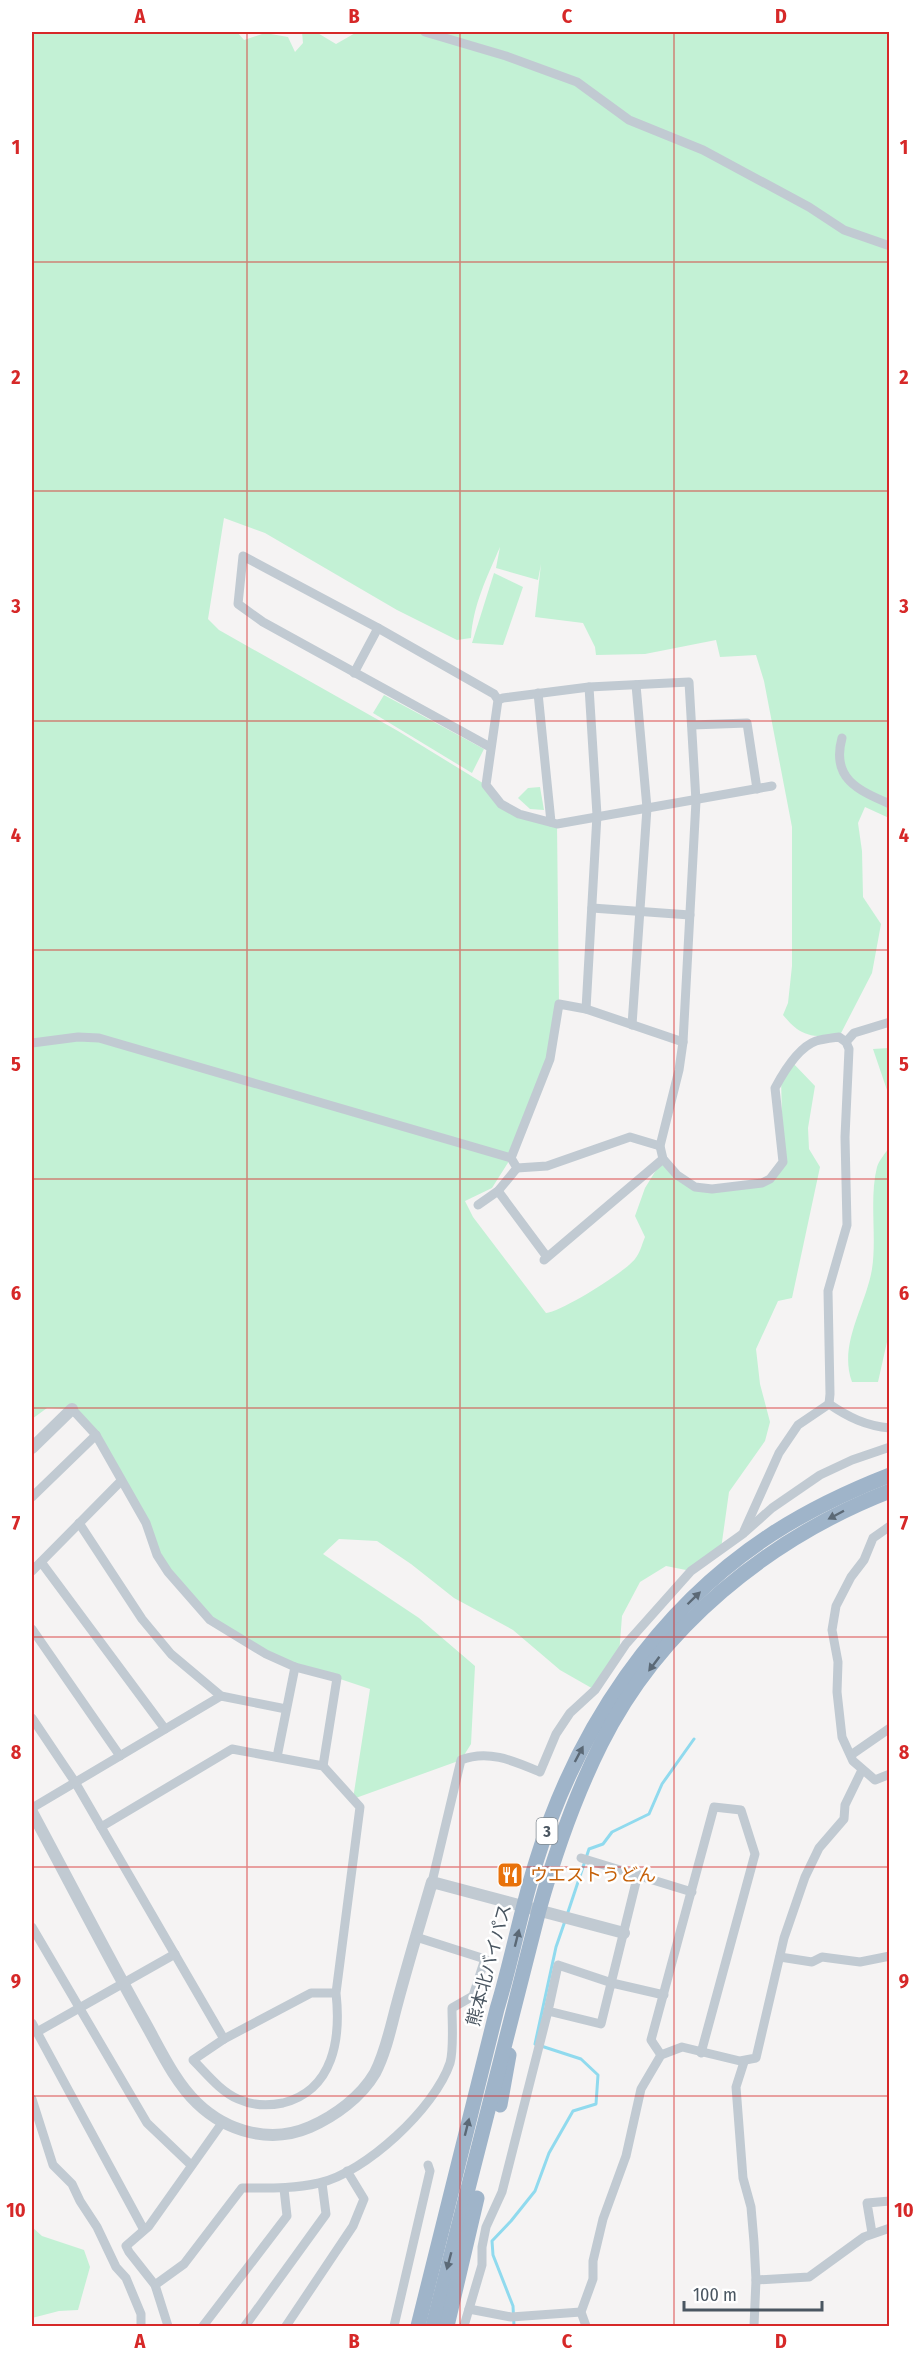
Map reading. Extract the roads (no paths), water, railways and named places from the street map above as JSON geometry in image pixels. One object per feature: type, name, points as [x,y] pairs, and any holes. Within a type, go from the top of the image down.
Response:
[{"type":"highway","name":"熊本北バイパス","points":[[433,2326],[515,2001],[532,1909],[537,1859],[571,1769],[611,1698],[669,1622],[715,1579],[772,1534],[843,1495],[890,1475]]},
{"type":"highway","name":"熊本北バイパス","points":[[418,2326],[457,2166],[532,1909],[602,1742],[656,1660],[694,1617],[758,1562],[814,1527],[890,1491]]},
{"type":"highway","points":[[447,2326],[507,2076],[515,2001]]},
{"type":"highway","points":[[408,2326],[441,2203],[457,2166]]},
{"type":"street","points":[[425,32],[506,56],[577,82],[628,120],[703,150],[809,207],[844,230],[890,246]]},
{"type":"street","points":[[490,747],[263,622],[238,604],[243,556],[378,628],[494,694],[498,700],[486,785],[495,797],[519,814],[557,824],[597,815],[696,801],[772,786]]},
{"type":"street","points":[[354,673],[378,628]]},
{"type":"street","points":[[498,700],[588,687],[689,681],[696,801],[683,1042],[679,1070],[660,1146],[663,1160],[677,1175],[695,1187],[712,1189],[750,1186],[770,1179],[783,1162],[775,1088],[781,1077],[791,1061],[813,1042],[839,1037],[846,1042],[849,1049],[845,1137],[847,1225],[828,1291],[829,1404]]},
{"type":"street","points":[[632,1025],[647,808],[636,685]]},
{"type":"street","points":[[586,1009],[597,815],[588,687]]},
{"type":"street","points":[[538,693],[551,822]]},
{"type":"street","points":[[692,725],[747,723],[757,789]]},
{"type":"street","points":[[842,738],[839,763],[848,780],[868,794],[890,804]]},
{"type":"street","points":[[592,908],[690,915]]},
{"type":"street","points":[[511,1158],[550,1059],[559,1004],[586,1009],[683,1042]]},
{"type":"street","points":[[846,1042],[854,1033],[890,1022]]},
{"type":"street","points":[[32,1043],[78,1037],[99,1038],[511,1158],[517,1168]]},
{"type":"street","points":[[478,1205],[498,1191],[517,1168],[547,1166],[630,1137],[660,1146]]},
{"type":"street","points":[[498,1191],[546,1259],[663,1160]]},
{"type":"street","points":[[829,1404],[848,1417],[873,1426],[890,1428]]},
{"type":"street","points":[[744,1533],[779,1453],[798,1425],[829,1404]]},
{"type":"street","points":[[32,1448],[72,1409],[96,1435],[120,1482],[146,1522],[157,1555],[192,1601],[210,1620],[236,1637],[295,1667],[337,1678],[323,1766]]},
{"type":"street","points":[[32,1497],[96,1435]]},
{"type":"street","points":[[221,1696],[32,1810],[123,1983],[178,2079],[196,2102],[222,2123],[249,2133],[265,2135],[293,2133],[320,2122],[353,2099],[377,2068],[432,1882],[460,1760],[469,1756],[501,1756],[540,1772],[556,1734],[570,1713],[595,1690],[626,1644],[691,1571],[744,1533],[772,1508],[820,1475],[852,1460],[890,1447]]},
{"type":"street","points":[[32,1571],[120,1482]]},
{"type":"street","points":[[79,1523],[151,1632],[171,1654],[221,1696],[286,1709]]},
{"type":"street","points":[[890,1526],[873,1538],[864,1560],[851,1576],[836,1606],[832,1630],[838,1662],[837,1692],[842,1737],[850,1755],[862,1770],[875,1779],[890,1774]]},
{"type":"street","points":[[41,1562],[165,1729]]},
{"type":"street","points":[[32,1629],[120,1756]]},
{"type":"street","points":[[277,1757],[295,1667]]},
{"type":"street","points":[[32,1718],[75,1782],[224,2039]]},
{"type":"street","points":[[850,1755],[890,1728]]},
{"type":"street","points":[[101,1827],[232,1749],[323,1766],[360,1807],[336,1993],[338,2006],[336,2041],[330,2064],[316,2086],[288,2102],[267,2105],[238,2100],[219,2087],[193,2060],[224,2039],[311,1993],[336,1993]]},
{"type":"street","points":[[586,2326],[581,2312],[593,2278],[593,2260],[603,2219],[626,2156],[641,2089],[661,2055],[682,2047],[744,2062],[756,2058],[784,1938],[805,1876],[819,1848],[844,1819],[845,1805],[862,1770]]},
{"type":"street","points":[[661,2055],[651,2040],[714,1807],[741,1810],[755,1854],[701,2053]]},
{"type":"street","points":[[581,1858],[692,1892]]},
{"type":"street","points":[[548,2011],[601,2024],[638,1874]]},
{"type":"street","points":[[432,1882],[624,1933]]},
{"type":"street","points":[[32,1927],[147,2123],[191,2165]]},
{"type":"street","points":[[155,2285],[184,2264],[242,2188],[284,2189],[322,2183],[347,2171],[388,2144],[430,2099],[451,2062],[452,2008],[473,1996],[484,1959],[416,1937]]},
{"type":"street","points":[[144,2230],[34,2027],[79,2008],[175,1954]]},
{"type":"street","points":[[780,1957],[812,1962],[822,1957],[860,1962],[890,1956]]},
{"type":"street","points":[[464,2326],[482,2265],[482,2247],[486,2227],[502,2192],[558,1965],[612,1983],[664,1995]]},
{"type":"street","points":[[744,2062],[736,2087],[743,2178],[751,2207],[756,2280],[754,2326]]},
{"type":"street","points":[[32,2099],[53,2165],[72,2184],[97,2227],[116,2267],[126,2278],[141,2314],[141,2326]]},
{"type":"street","points":[[168,2326],[155,2285],[126,2246],[144,2230],[222,2123]]},
{"type":"street","points":[[394,2326],[426,2191],[430,2171],[428,2165]]},
{"type":"street","points":[[286,2326],[353,2226],[361,2208],[364,2199],[347,2171]]},
{"type":"street","points":[[245,2326],[326,2214],[322,2183]]},
{"type":"street","points":[[203,2326],[287,2216],[284,2189]]},
{"type":"street","points":[[872,2233],[867,2203],[890,2201]]},
{"type":"street","points":[[756,2280],[809,2277],[872,2233],[890,2228]]},
{"type":"street","points":[[469,2309],[511,2316],[581,2312]]},
{"type":"waterway","points":[[567,1915],[589,1849],[603,1844],[612,1832],[649,1814],[662,1784],[694,1739]]},
{"type":"waterway","points":[[514,2326],[513,2306],[493,2255],[492,2241],[535,2191],[549,2153],[573,2111],[596,2104],[598,2075],[581,2059],[535,2044],[556,1947],[565,1921]]},
{"type":"place","name":"ウエストうどん","points":[[510,1875]]}]
